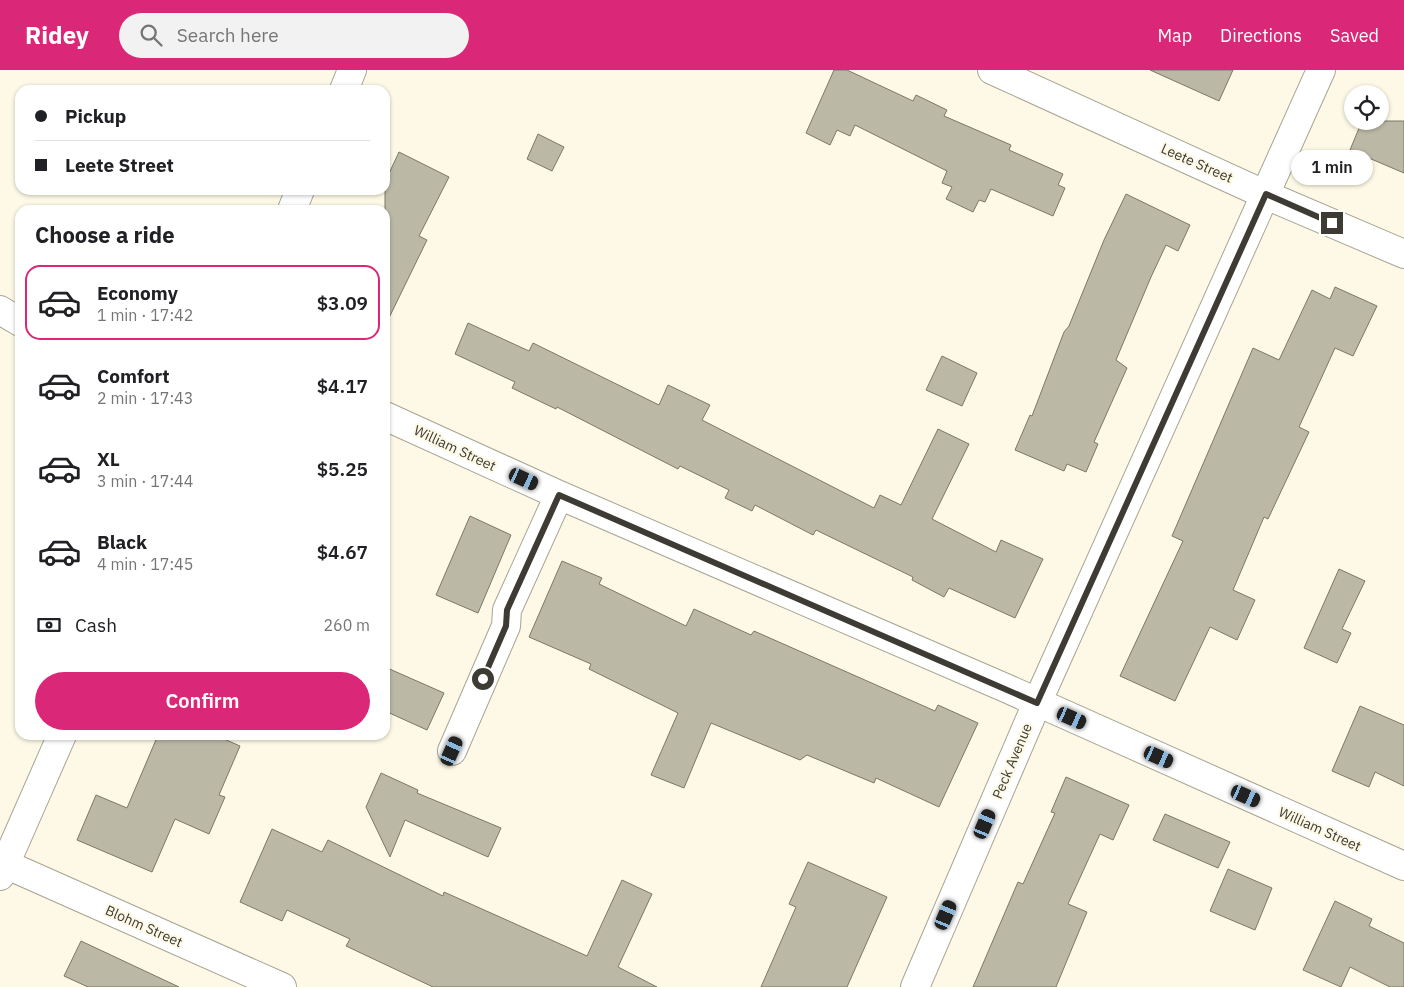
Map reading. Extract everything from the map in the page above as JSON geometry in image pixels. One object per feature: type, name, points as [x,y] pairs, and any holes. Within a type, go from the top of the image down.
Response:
[{"type":"street","points":[[346,85],[352,70]]},
{"type":"street","name":"Leete Street","points":[[992,70],[1404,254]]},
{"type":"street","name":"Peck Avenue","points":[[916,987],[1037,703],[1320,70]]},
{"type":"street","points":[[0,310],[15,319]]},
{"type":"street","name":"William Street","points":[[390,418],[559,495],[1037,703],[1404,866]]},
{"type":"street","points":[[452,751],[506,626],[507,610],[559,495]]},
{"type":"street","points":[[3,870],[60,740]]},
{"type":"street","name":"Blohm Street","points":[[3,870],[282,987]]},
{"type":"building","points":[[834,70],[847,70],[913,101],[916,95],[947,110],[944,116],[1011,145],[1009,150],[1063,174],[1058,185],[1065,188],[1053,216],[991,189],[985,202],[979,200],[973,212],[946,199],[952,187],[942,183],[947,171],[855,125],[850,136],[837,130],[830,145],[806,133]]},
{"type":"building","points":[[1150,70],[1233,70],[1219,101]]},
{"type":"building","points":[[1389,121],[1404,121],[1404,173],[1350,150],[1358,130],[1389,130]]},
{"type":"building","points":[[538,134],[564,147],[552,171],[527,159]]},
{"type":"building","points":[[399,152],[449,177],[419,236],[427,240],[390,316],[390,205],[385,205],[385,195],[390,195],[390,171]]},
{"type":"building","points":[[1126,194],[1190,225],[1178,251],[1166,245],[1116,360],[1127,368],[1094,442],[1098,444],[1086,472],[1067,464],[1064,471],[1015,450],[1030,415],[1032,416],[1064,332],[1069,326],[1104,240]]},
{"type":"building","points":[[1335,287],[1377,306],[1353,356],[1335,348],[1299,427],[1309,432],[1268,519],[1264,517],[1233,590],[1255,600],[1237,640],[1210,627],[1175,701],[1120,676],[1183,541],[1172,536],[1253,348],[1279,360],[1312,290],[1330,299]]},
{"type":"building","points":[[468,323],[529,351],[533,343],[659,405],[668,385],[710,405],[702,420],[874,508],[880,495],[901,505],[938,429],[969,444],[932,519],[996,552],[1001,540],[1043,559],[1015,618],[949,588],[944,597],[912,580],[913,577],[816,530],[813,535],[755,505],[752,511],[725,498],[729,490],[680,466],[678,469],[557,407],[556,409],[512,388],[515,382],[455,354]]},
{"type":"building","points":[[942,356],[977,373],[962,406],[926,390]]},
{"type":"building","points":[[470,516],[511,535],[478,613],[436,595]]},
{"type":"building","points":[[562,561],[602,578],[599,584],[686,626],[694,609],[751,635],[754,631],[935,711],[938,705],[978,723],[939,807],[876,778],[874,783],[807,755],[800,760],[711,723],[684,788],[651,775],[678,713],[589,669],[591,664],[529,637]]},
{"type":"building","points":[[1339,569],[1365,581],[1342,629],[1351,633],[1337,663],[1304,648]]},
{"type":"building","points":[[390,669],[444,693],[427,730],[390,713]]},
{"type":"building","points":[[1360,706],[1404,725],[1404,786],[1375,772],[1369,787],[1332,771]]},
{"type":"building","points":[[156,740],[226,740],[240,746],[219,795],[225,797],[209,834],[175,819],[152,872],[77,840],[96,795],[127,808]]},
{"type":"building","points":[[381,773],[418,790],[417,793],[501,828],[488,857],[405,820],[390,857],[366,807]]},
{"type":"building","points":[[1066,777],[1129,805],[1113,840],[1100,834],[1068,904],[1087,912],[1056,987],[973,987],[1018,882],[1023,884],[1055,813],[1051,812]]},
{"type":"building","points":[[1165,814],[1230,842],[1218,868],[1153,840]]},
{"type":"building","points":[[272,829],[322,852],[328,840],[443,896],[444,892],[587,956],[622,880],[652,894],[618,967],[657,987],[433,987],[346,946],[350,939],[287,910],[282,921],[240,902]]},
{"type":"building","points":[[808,862],[887,897],[847,987],[761,987],[796,907],[789,904]]},
{"type":"building","points":[[1228,869],[1272,888],[1255,930],[1210,911]]},
{"type":"building","points":[[1335,901],[1372,919],[1369,926],[1404,943],[1404,987],[1390,987],[1350,967],[1341,987],[1303,970]]},
{"type":"building","points":[[81,941],[179,987],[88,987],[64,976]]},
{"type":"route","points":[[483,679],[506,626],[507,610],[559,495],[1037,703],[1266,194],[1332,223]]}]
